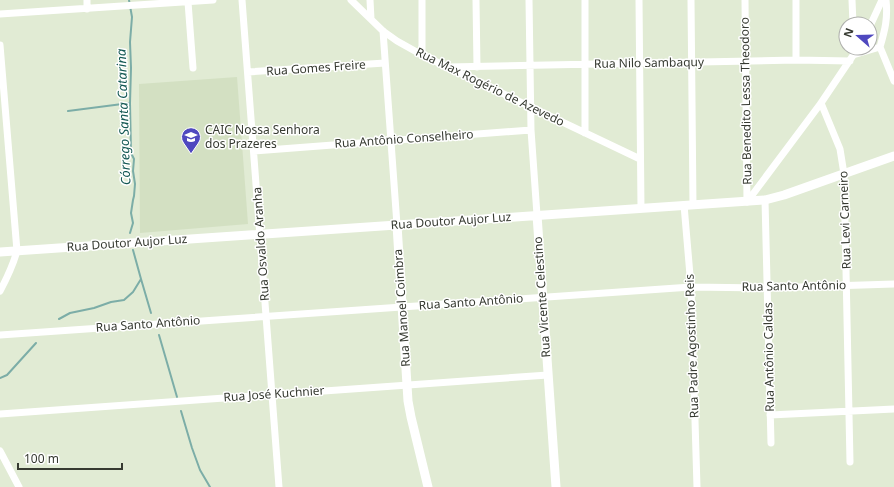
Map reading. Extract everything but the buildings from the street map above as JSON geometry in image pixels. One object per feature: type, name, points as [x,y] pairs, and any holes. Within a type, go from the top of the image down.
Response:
[{"type":"street","points":[[87,0],[87,9]]},
{"type":"street","points":[[0,14],[87,9],[124,4],[138,5],[213,0]]},
{"type":"street","name":"Rua Osvaldo Aranha","points":[[242,0],[279,487]]},
{"type":"street","name":"Rua Max Rogério de Azevedo","points":[[351,0],[383,31],[422,55],[640,159]]},
{"type":"street","points":[[370,0],[371,19]]},
{"type":"street","points":[[422,0],[422,55]]},
{"type":"street","points":[[476,0],[477,67]]},
{"type":"street","name":"Rua Vicente Celestino","points":[[530,0],[531,130],[556,487]]},
{"type":"street","points":[[584,0],[585,133]]},
{"type":"street","points":[[639,0],[641,208]]},
{"type":"street","name":"Rua Padre Agostinho Reis","points":[[691,0],[692,62],[689,205],[697,487]]},
{"type":"street","name":"Rua Benedito Lessa Theodoro","points":[[745,0],[747,202]]},
{"type":"street","points":[[796,0],[796,60]]},
{"type":"street","points":[[852,0],[853,16]]},
{"type":"street","points":[[875,16],[882,0]]},
{"type":"street","points":[[886,0],[887,22],[880,47],[894,81]]},
{"type":"street","points":[[188,2],[192,68]]},
{"type":"street","name":"Rua Manoel Coimbra","points":[[383,31],[407,385],[411,417],[428,487]]},
{"type":"street","points":[[0,45],[17,251],[9,274],[0,291]]},
{"type":"street","name":"Rua Nilo Sambaquy","points":[[448,67],[745,62],[841,56]]},
{"type":"street","points":[[747,202],[821,103],[851,56]]},
{"type":"street","name":"Rua Gomes Freire","points":[[248,72],[385,63]]},
{"type":"street","name":"Rua Levi Carneiro","points":[[821,103],[840,149],[844,174],[850,462]]},
{"type":"street","name":"Rua Antônio Conselheiro","points":[[254,151],[531,130]]},
{"type":"street","name":"Rua Doutor Aujor Luz","points":[[0,252],[747,202],[765,200],[784,195],[894,156]]},
{"type":"street","name":"Rua Antônio Caldas","points":[[765,200],[771,443]]},
{"type":"street","name":"Rua Santo Antônio","points":[[0,335],[691,287],[767,288],[894,284]]},
{"type":"street","name":"Rua José Kuchnier","points":[[0,414],[548,375]]},
{"type":"street","points":[[770,415],[894,409]]},
{"type":"street","points":[[1,455],[19,487]]},
{"type":"shaded area","name":"CAIC Nossa Senhora dos Prazeres","points":[[237,77],[248,224],[140,233],[139,84]]},
{"type":"waterway","name":"Córrego Santa Catarina","points":[[129,0],[132,17],[130,42],[131,153],[134,159],[133,171],[135,184],[131,213],[133,223],[130,233]]},
{"type":"waterway","points":[[68,111],[130,103]]},
{"type":"waterway","name":"Córrego Santa Catarina","points":[[133,250],[151,313]]},
{"type":"waterway","points":[[59,319],[70,313],[124,300],[133,292],[141,279]]},
{"type":"waterway","name":"Córrego Santa Catarina","points":[[159,335],[177,397]]},
{"type":"waterway","points":[[0,378],[7,375],[36,343]]},
{"type":"waterway","name":"Córrego Santa Catarina","points":[[181,411],[200,470],[210,487]]},
{"type":"place","name":"CAIC Nossa Senhora dos Prazeres","points":[[191,154]]}]
